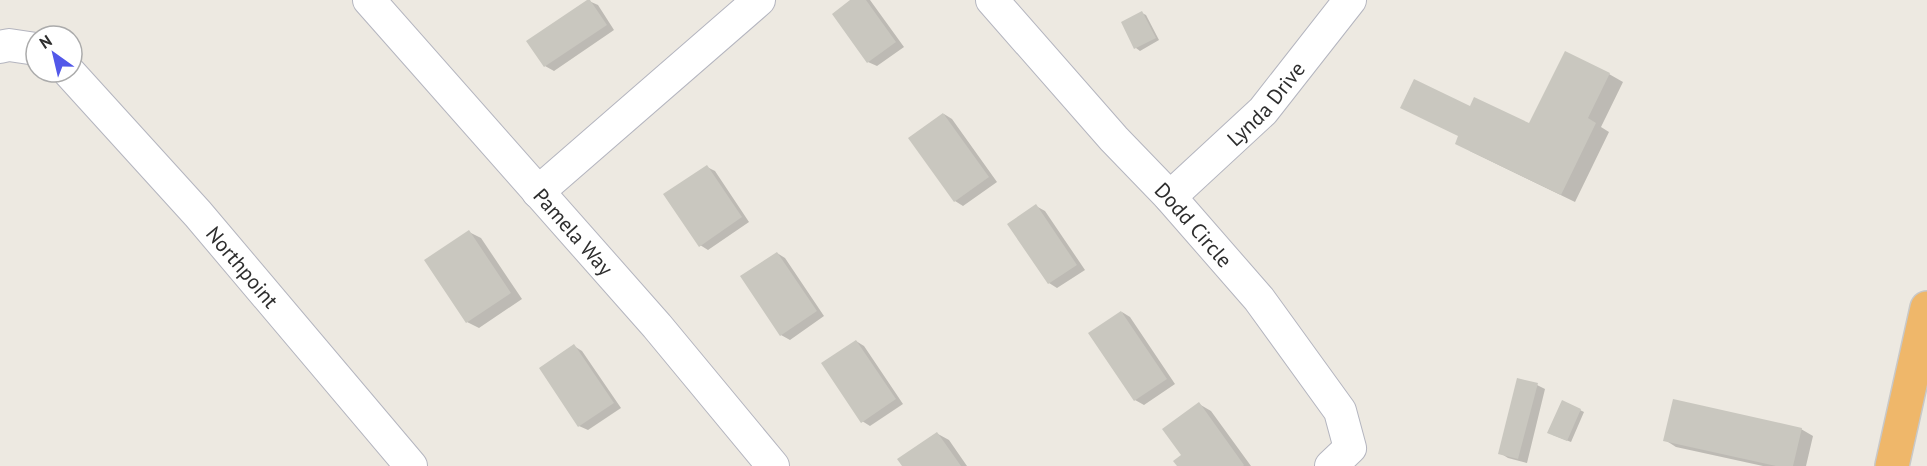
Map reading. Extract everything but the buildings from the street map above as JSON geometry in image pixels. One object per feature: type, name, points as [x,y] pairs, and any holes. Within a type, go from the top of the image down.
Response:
[{"type":"highway","points":[[1892,466],[1927,308]]},
{"type":"street","name":"Pamela Way","points":[[369,0],[657,326],[773,466]]},
{"type":"street","points":[[538,192],[759,0]]},
{"type":"street","name":"Dodd Circle","points":[[992,0],[1114,140],[1170,197],[1259,299],[1340,411],[1350,448],[1331,466]]},
{"type":"street","name":"Lynda Drive","points":[[1170,197],[1263,111],[1350,0]]},
{"type":"street","points":[[0,47],[9,45],[24,48]]},
{"type":"street","name":"Northpoint","points":[[80,84],[198,214],[411,466]]}]
